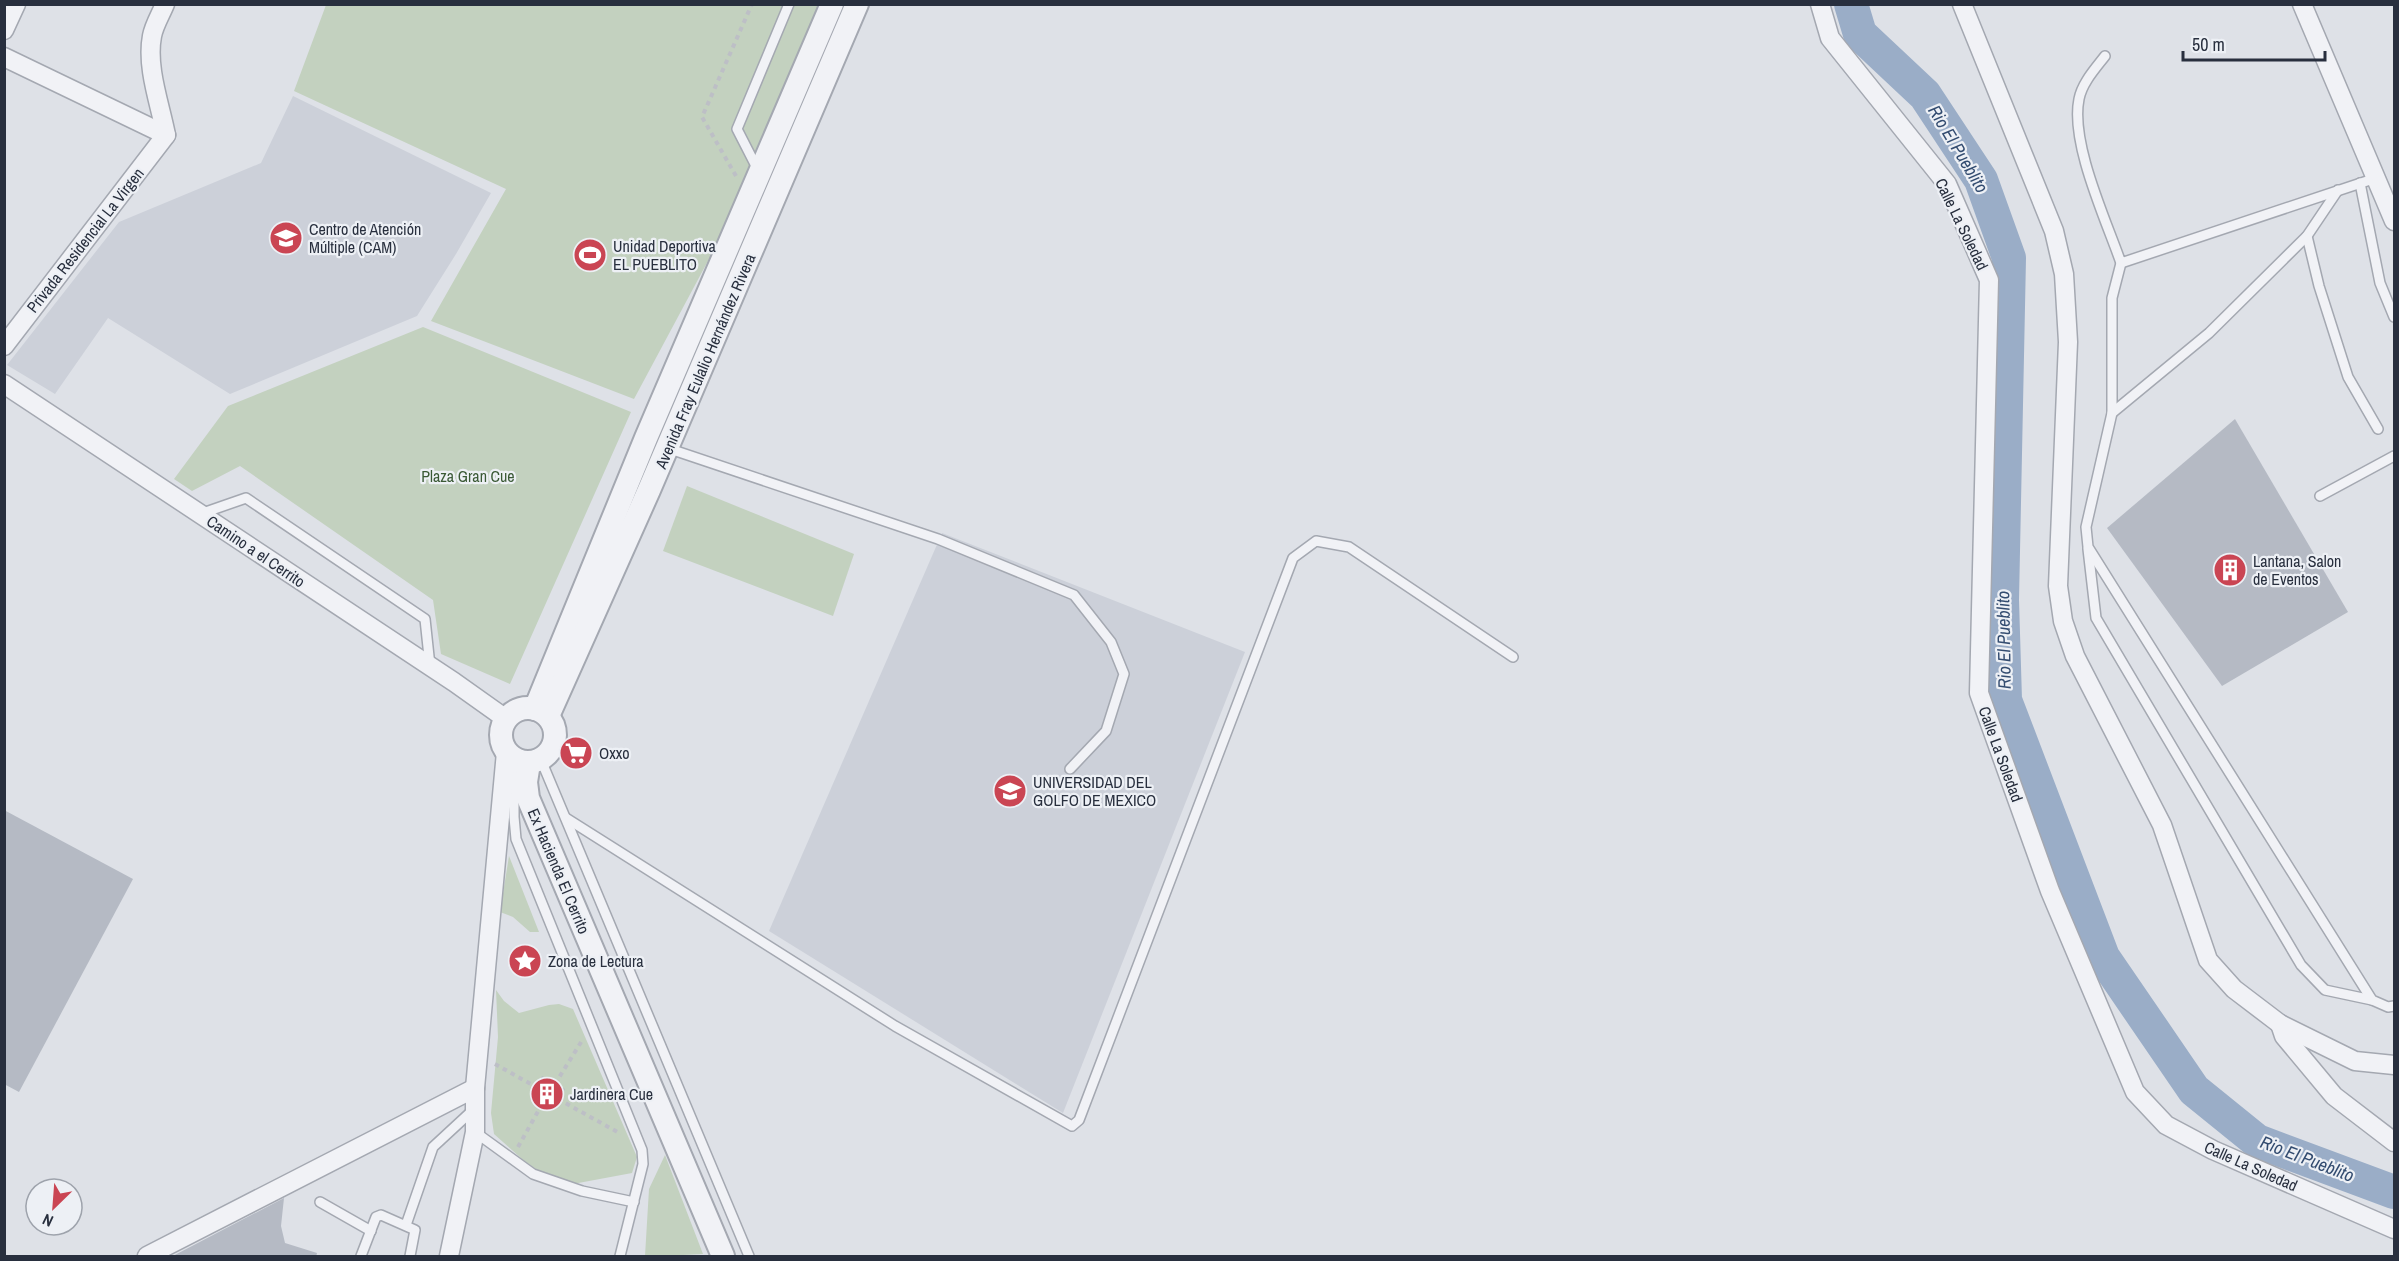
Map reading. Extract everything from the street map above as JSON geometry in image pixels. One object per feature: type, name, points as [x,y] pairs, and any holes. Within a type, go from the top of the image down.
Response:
[{"type":"street","points":[[4,30],[16,4]]},
{"type":"street","points":[[165,4],[153,33],[151,49],[166,135]]},
{"type":"street","name":"Avenida Fray Eulalio Hernández Rivera","points":[[542,712],[667,448],[770,180],[832,4]]},
{"type":"street","name":"Avenida Fray Eulalio Hernández Rivera","points":[[542,712],[646,438],[749,199],[770,180],[857,4]]},
{"type":"street","name":"Calle La Soledad","points":[[1820,4],[1830,38],[1947,184],[1989,280],[1979,693],[2050,891],[2134,1092],[2166,1125],[2213,1150],[2394,1229]]},
{"type":"street","points":[[1962,4],[2054,231],[2064,274],[2068,354],[2058,586],[2063,621],[2075,656],[2162,825],[2208,960],[2234,989],[2280,1024],[2355,1060],[2394,1065]]},
{"type":"street","points":[[2302,4],[2368,180],[2394,221]]},
{"type":"street","points":[[4,57],[166,135]]},
{"type":"street","name":"Privada Residencial La Virgen","points":[[4,346],[166,135]]},
{"type":"street","name":"Camino a el Cerrito","points":[[4,384],[430,666],[506,719]]},
{"type":"street","points":[[524,708],[542,712],[554,726],[556,739],[551,751],[523,763],[501,741],[501,729],[506,719],[514,712],[524,708]]},
{"type":"street","points":[[449,1257],[475,1132],[473,1110],[475,1088],[523,763]]},
{"type":"street","name":"Ex Hacienda El Cerrito","points":[[523,763],[528,798],[723,1257]]},
{"type":"street","points":[[2280,1024],[2284,1036],[2334,1096],[2394,1142]]},
{"type":"street","points":[[147,1257],[475,1088]]},
{"type":"lane","points":[[770,180],[737,129],[789,4]]},
{"type":"lane","points":[[2105,56],[2087,80],[2079,98],[2078,119],[2081,148],[2121,263],[2112,298],[2112,413],[2086,528],[2096,618],[2301,965],[2325,990],[2372,1000],[2388,1007],[2394,1006]]},
{"type":"lane","points":[[2121,263],[2368,180],[2380,283],[2394,317]]},
{"type":"lane","points":[[2112,413],[2209,333],[2307,236],[2338,190]]},
{"type":"lane","points":[[2307,236],[2319,286],[2348,378],[2378,429]]},
{"type":"lane","points":[[667,448],[938,539],[1074,595],[1111,642],[1124,674],[1106,731],[1070,770]]},
{"type":"lane","points":[[2320,496],[2394,456]]},
{"type":"lane","points":[[200,514],[246,498],[425,619],[430,666]]},
{"type":"lane","points":[[566,818],[895,1026],[1072,1126],[1079,1120],[1293,558],[1316,541],[1349,547],[1513,657]]},
{"type":"lane","points":[[2088,547],[2372,1000]]},
{"type":"lane","points":[[523,763],[566,818],[749,1257]]},
{"type":"lane","points":[[523,763],[514,817],[516,839],[642,1150],[643,1164],[620,1257]]},
{"type":"lane","points":[[406,1225],[433,1147],[473,1110]]},
{"type":"lane","points":[[475,1132],[533,1174],[582,1191],[634,1202]]},
{"type":"lane","points":[[320,1202],[370,1231]]},
{"type":"lane","points":[[361,1257],[378,1216],[415,1230],[410,1257]]},
{"type":"path","points":[[749,199],[702,117],[752,4]]},
{"type":"path","points":[[555,1084],[585,1037]]},
{"type":"path","points":[[495,1064],[536,1087]]},
{"type":"path","points":[[558,1099],[629,1139]]},
{"type":"path","points":[[514,1152],[541,1106]]},
{"type":"shaded area","name":"Centro de Atención Múltiple (CAM)","points":[[293,96],[491,193],[417,316],[230,394],[108,318],[55,394],[7,365],[119,222],[261,163]]},
{"type":"shaded area","name":"UNIVERSIDAD DEL GOLFO DE MEXICO","points":[[942,533],[1245,652],[1063,1113],[769,931]]},
{"type":"green space","name":"Unidad Deportiva EL PUEBLITO","points":[[326,5],[821,5],[754,175],[634,399],[431,321],[506,189],[294,91]]},
{"type":"green space","name":"Plaza Gran Cue","points":[[423,327],[631,412],[510,684],[441,654],[433,600],[240,466],[192,491],[174,479],[228,406]]},
{"type":"green space","points":[[687,486],[854,554],[833,616],[663,551]]},
{"type":"green space","points":[[509,856],[539,932],[530,932],[513,917],[500,912]]},
{"type":"green space","points":[[496,990],[504,1001],[519,1013],[559,1004],[573,1009],[637,1157],[632,1173],[573,1184],[541,1173],[494,1134],[491,1113],[498,1037]]},
{"type":"green space","points":[[665,1155],[703,1254],[645,1256],[649,1189]]},
{"type":"building","name":"Lantana, Salon de Eventos","points":[[2235,419],[2348,612],[2222,686],[2107,528]]},
{"type":"building","points":[[4,810],[133,879],[19,1092],[4,1084]]},
{"type":"building","name":"Jardinera Cue","points":[[542,1076],[565,1089],[551,1111],[530,1099]]},
{"type":"building","points":[[284,1198],[281,1226],[285,1243],[317,1253],[316,1257],[171,1257]]},
{"type":"waterway","name":"Rio El Pueblito","points":[[1851,4],[1860,34],[1925,95],[1981,180],[2009,258],[2002,600],[2005,700],[2103,957],[2194,1090],[2257,1141],[2394,1192]]},
{"type":"place","name":"Centro de Atención Múltiple (CAM)","points":[[286,238]]},
{"type":"place","name":"Unidad Deportiva EL PUEBLITO","points":[[590,255]]},
{"type":"place","name":"Lantana, Salon de Eventos","points":[[2230,570]]},
{"type":"place","name":"Oxxo","points":[[576,753]]},
{"type":"place","name":"UNIVERSIDAD DEL GOLFO DE MEXICO","points":[[1010,791]]},
{"type":"place","name":"Zona de Lectura","points":[[525,961]]},
{"type":"place","name":"Jardinera Cue","points":[[547,1094]]}]
